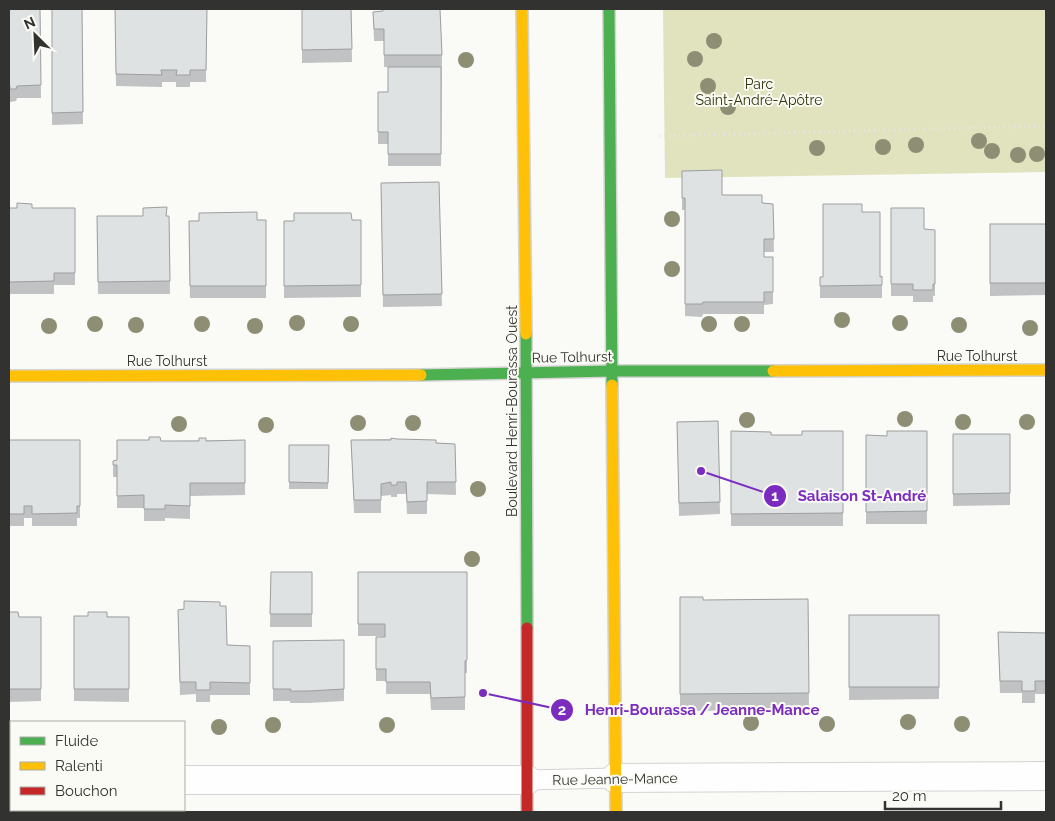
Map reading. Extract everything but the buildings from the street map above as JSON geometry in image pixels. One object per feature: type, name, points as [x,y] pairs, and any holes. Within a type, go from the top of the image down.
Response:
[{"type":"main road","name":"Boulevard Henri-Bourassa Ouest","points":[[522,9],[527,373],[527,812]]},
{"type":"main road","points":[[610,9],[616,812]]},
{"type":"main road","name":"Rue Tolhurst","points":[[9,376],[431,375],[612,371],[1046,370]]},
{"type":"street","name":"Rue Jeanne-Mance","points":[[615,778],[1046,776]]},
{"type":"street","name":"Rue Jeanne-Mance","points":[[185,780],[527,780]]},
{"type":"lane","name":"Rue Jeanne-Mance","points":[[527,780],[615,778]]},
{"type":"path","points":[[659,136],[1046,126]]},
{"type":"green space","name":"Parc Saint-André-Apôtre","points":[[663,9],[1046,9],[1046,172],[665,178]]},
{"type":"traffic: fast","points":[[609,9],[612,385]]},
{"type":"traffic: fast","points":[[526,334],[527,628]]},
{"type":"traffic: fast","points":[[421,375],[612,371],[773,371]]},
{"type":"traffic: slow","points":[[522,9],[526,334]]},
{"type":"traffic: slow","points":[[773,371],[1046,370]]},
{"type":"traffic: slow","points":[[9,376],[421,375]]},
{"type":"traffic: slow","points":[[612,385],[616,812]]},
{"type":"traffic: jam","points":[[527,628],[527,812]]},
{"type":"place","name":"Salaison St-André","points":[[701,471]]},
{"type":"place","name":"Henri-Bourassa / Jeanne-Mance","points":[[483,693]]}]
